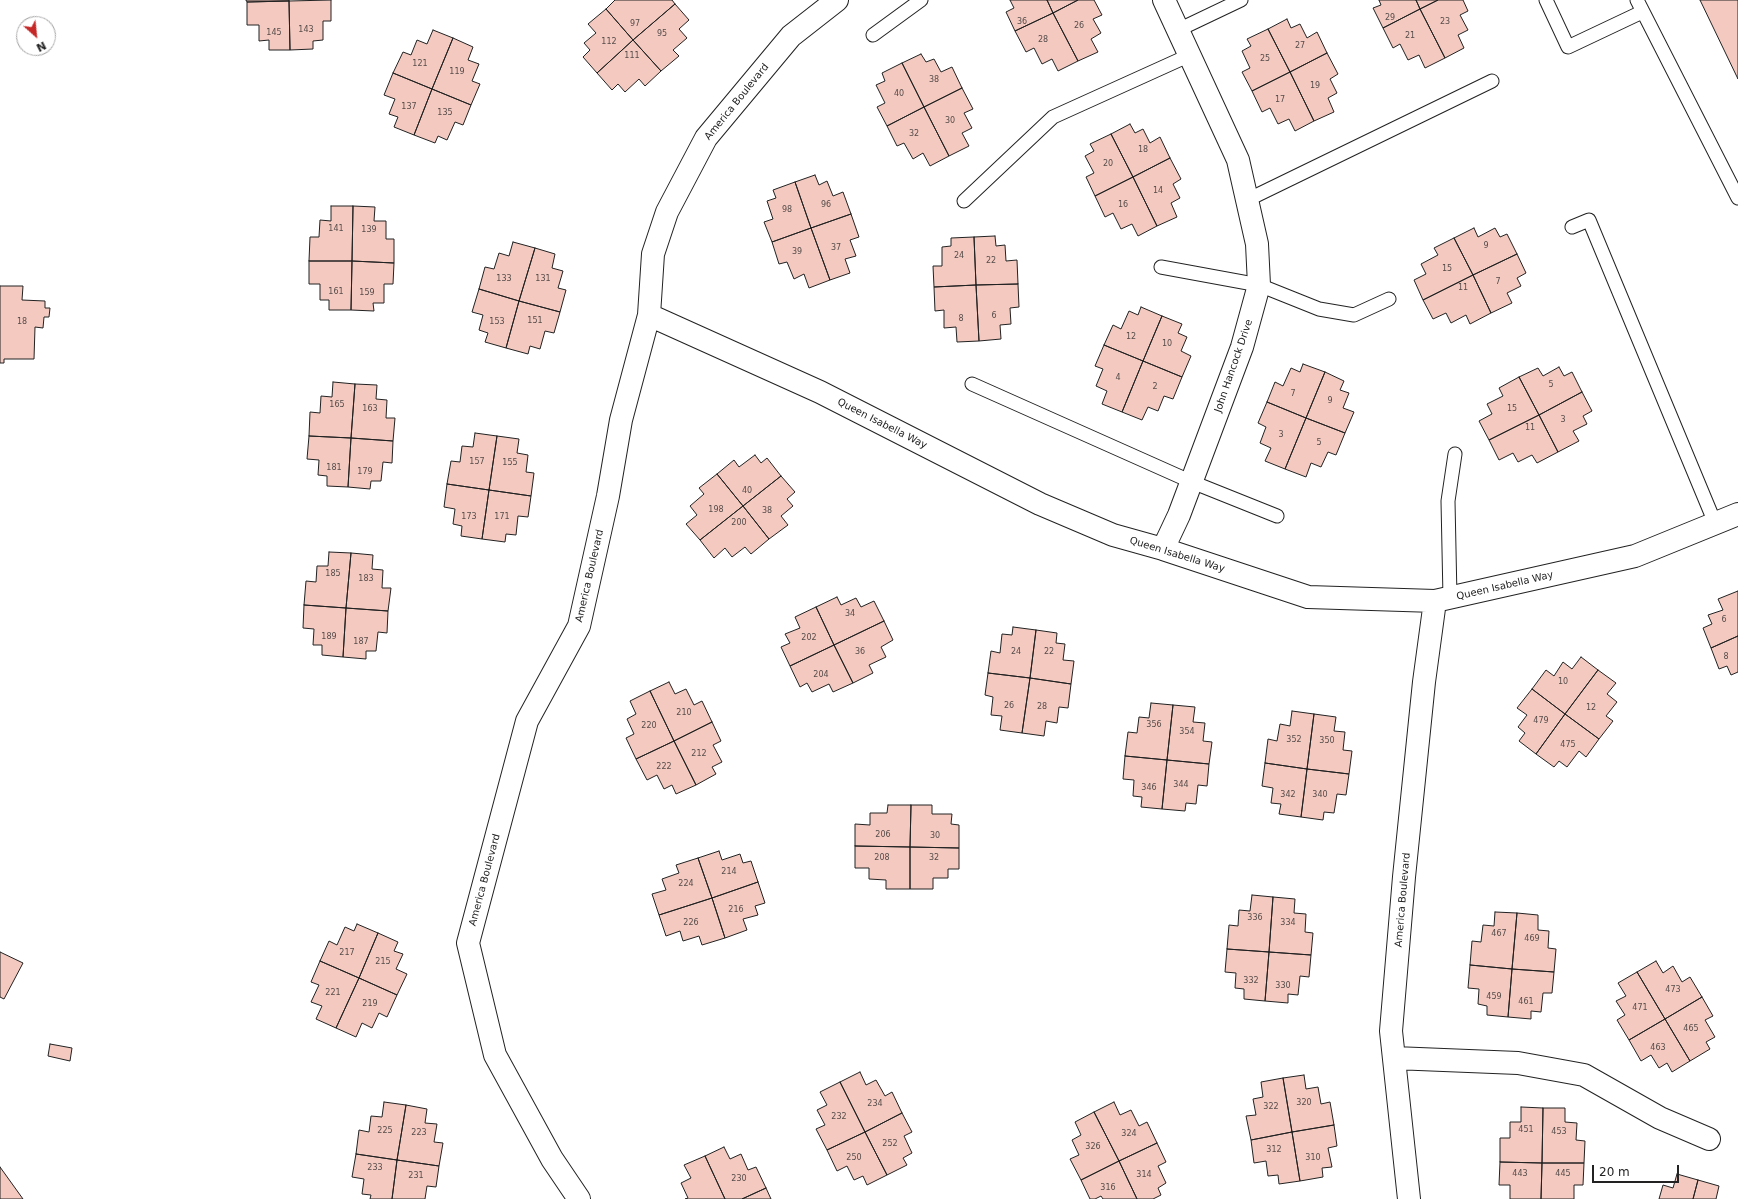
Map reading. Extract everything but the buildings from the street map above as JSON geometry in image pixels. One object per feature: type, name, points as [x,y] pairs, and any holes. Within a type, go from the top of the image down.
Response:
[{"type":"street","name":"America Boulevard","points":[[579,1199],[552,1159],[495,1055],[468,942],[527,721],[579,626],[608,496],[621,420],[649,315],[653,254],[667,212],[706,138],[791,36],[837,0]]},
{"type":"street","name":"John Hancock Drive","points":[[1163,549],[1192,482],[1242,347],[1259,286],[1257,244],[1238,160],[1164,0]]},
{"type":"street","name":"Queen Isabella Way","points":[[649,315],[820,392],[1040,504],[1113,535],[1163,549],[1308,597],[1442,600],[1635,556],[1738,514]]},
{"type":"street","name":"America Boulevard","points":[[1408,1199],[1391,1031],[1404,877],[1424,682],[1442,600]]},
{"type":"street","points":[[1394,1058],[1518,1063],[1584,1075],[1660,1118],[1709,1139]]},
{"type":"lane","points":[[873,36],[920,0]]},
{"type":"lane","points":[[1178,30],[1241,0]]},
{"type":"lane","points":[[1546,0],[1568,47],[1639,6],[1738,198]]},
{"type":"lane","points":[[964,201],[1053,117],[1190,55]]},
{"type":"lane","points":[[1247,200],[1492,81]]},
{"type":"lane","points":[[1572,227],[1589,220],[1715,524]]},
{"type":"lane","points":[[1161,267],[1259,286],[1319,309],[1354,315],[1389,299]]},
{"type":"lane","points":[[972,384],[1192,482],[1277,516]]},
{"type":"lane","points":[[1442,600],[1448,501],[1455,454]]}]
